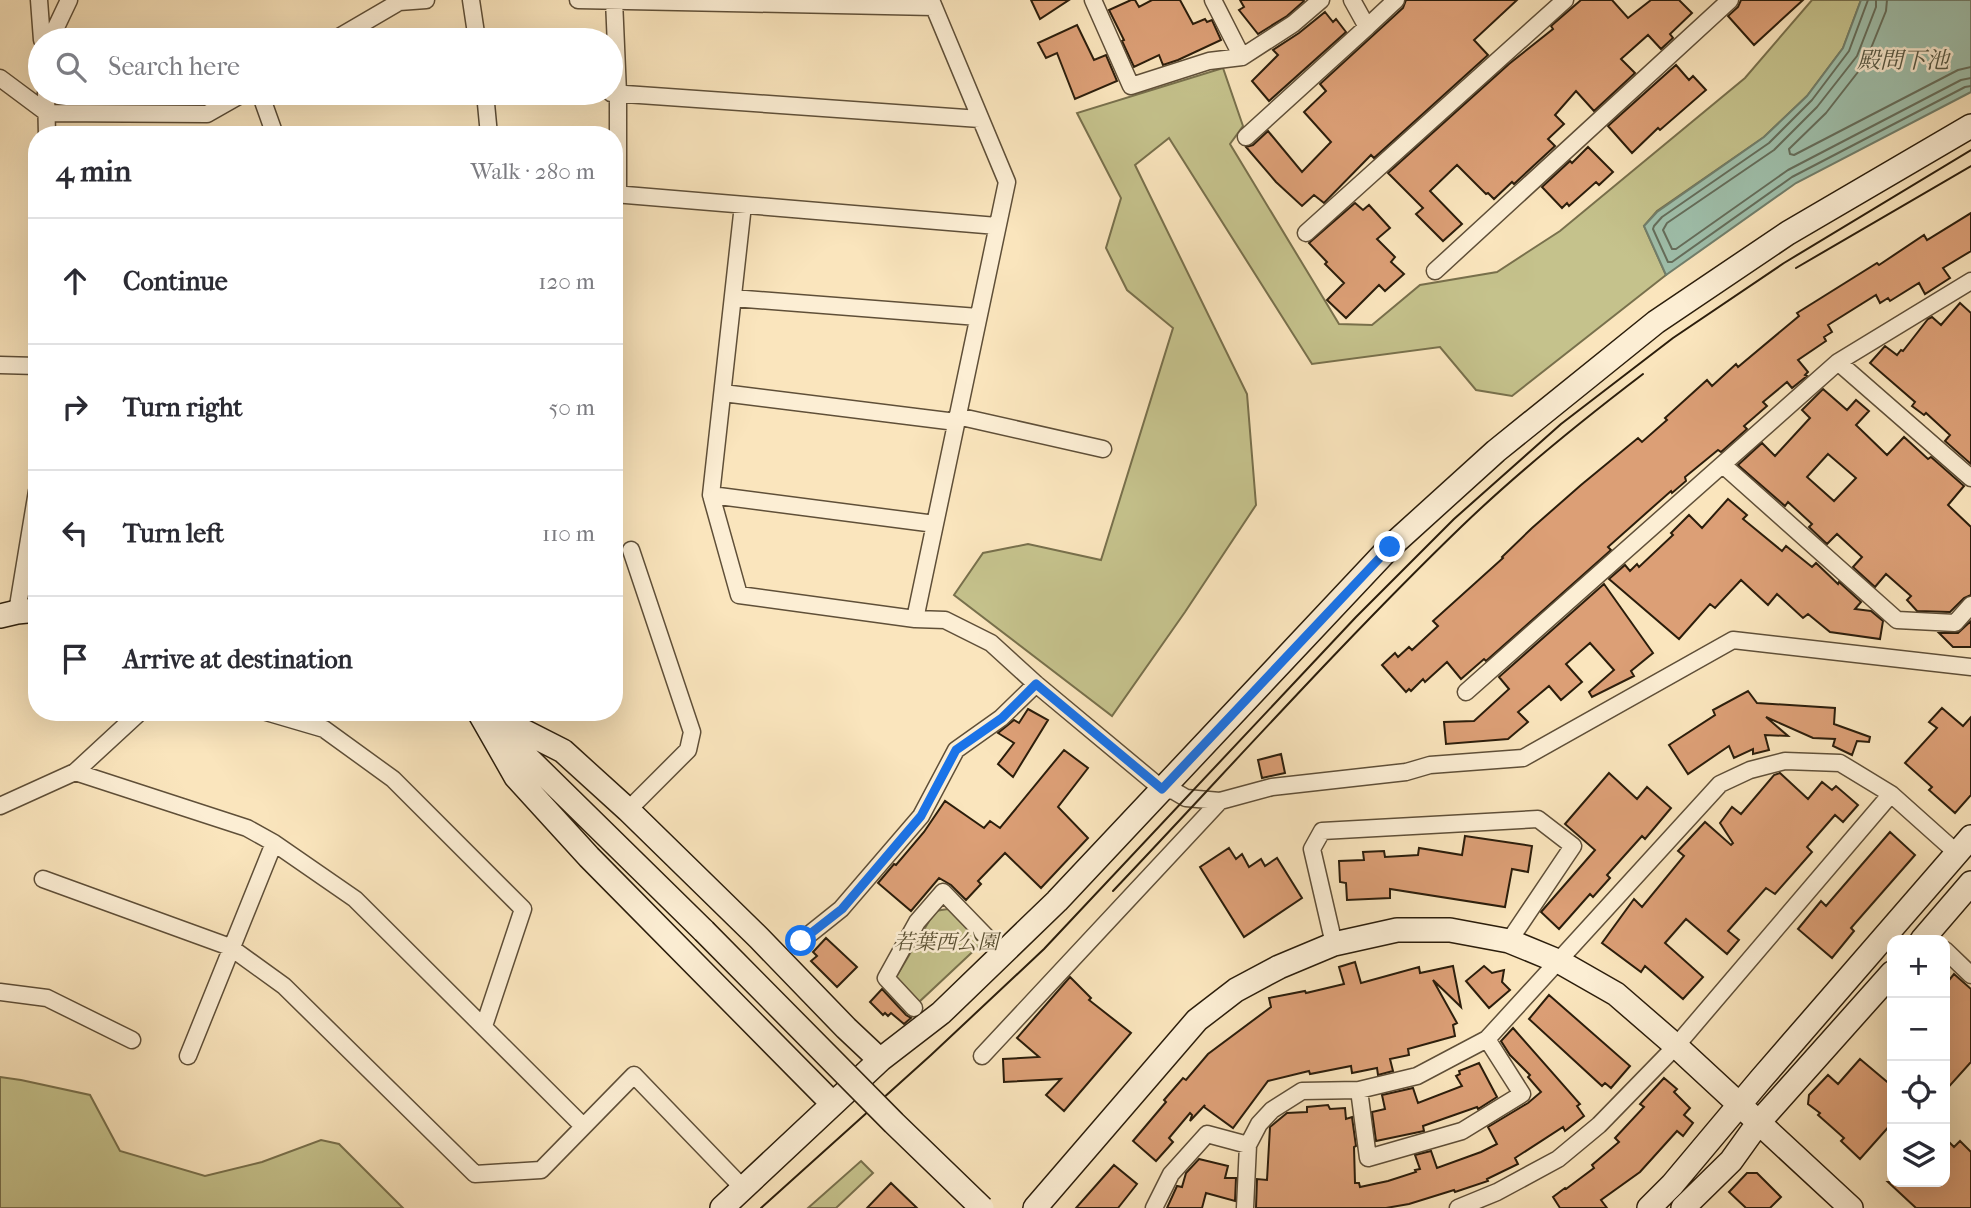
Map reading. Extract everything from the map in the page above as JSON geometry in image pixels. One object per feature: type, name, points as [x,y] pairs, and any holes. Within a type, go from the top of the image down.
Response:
[{"type":"street","points":[[39,0],[41,28]]},
{"type":"street","points":[[56,28],[69,0]]},
{"type":"street","points":[[355,28],[399,2],[426,0]]},
{"type":"street","points":[[471,0],[475,28]]},
{"type":"street","points":[[579,0],[932,3],[1007,183],[915,619]]},
{"type":"street","points":[[614,0],[614,28]]},
{"type":"street","points":[[1093,0],[1131,86],[1209,61],[1242,57],[1293,24],[1321,0]]},
{"type":"street","points":[[1213,0],[1242,57]]},
{"type":"street","points":[[1352,0],[1367,27]]},
{"type":"street","points":[[1246,137],[1396,0]]},
{"type":"street","points":[[1306,233],[1564,0]]},
{"type":"street","points":[[1435,271],[1730,0]]},
{"type":"street","points":[[0,78],[28,99]]},
{"type":"street","points":[[623,94],[980,120]]},
{"type":"street","points":[[36,105],[47,113],[207,114],[223,105]]},
{"type":"street","points":[[47,105],[47,126]]},
{"type":"street","points":[[264,105],[272,126]]},
{"type":"street","points":[[486,105],[488,126]]},
{"type":"street","points":[[614,105],[615,126]]},
{"type":"street","points":[[722,1208],[880,1060],[940,1013],[1057,901],[1390,547],[1496,451],[1656,322],[1788,233],[1971,126]]},
{"type":"street","points":[[623,195],[997,226]]},
{"type":"street","points":[[743,205],[710,495],[739,595],[915,619],[944,620],[991,642],[1036,684],[1162,789],[1174,791],[1186,798],[1220,802],[1272,787],[1406,772],[1430,765],[1523,758],[1733,640],[1971,667]]},
{"type":"street","points":[[1466,692],[1838,362],[1968,288]]},
{"type":"street","points":[[733,298],[978,317]]},
{"type":"street","points":[[1838,362],[1971,478]]},
{"type":"street","points":[[0,365],[28,366]]},
{"type":"street","points":[[723,393],[957,419],[1103,449]]},
{"type":"street","points":[[1723,465],[1897,620],[1955,624],[1971,605]]},
{"type":"street","points":[[710,495],[934,524]]},
{"type":"street","points":[[18,612],[28,548]]},
{"type":"street","points":[[628,810],[688,750],[692,732],[631,550]]},
{"type":"street","points":[[801,941],[842,909],[921,816],[956,750],[1002,718],[1036,684]]},
{"type":"street","points":[[0,806],[75,772],[130,721]]},
{"type":"street","points":[[297,721],[324,729],[393,779],[523,909],[484,1026]]},
{"type":"street","points":[[487,721],[516,777],[571,837],[834,1104]]},
{"type":"street","points":[[491,721],[982,1208]]},
{"type":"street","points":[[501,721],[563,751],[628,810],[880,1060]]},
{"type":"street","points":[[1245,1208],[1248,1145],[1259,1124],[1272,1110],[1302,1091],[1359,1090],[1417,1076],[1488,1039],[1720,784],[1784,761],[1840,763],[1891,794],[1964,845],[1672,1185],[1649,1208]]},
{"type":"street","points":[[75,772],[247,828],[274,843],[355,899],[583,1126]]},
{"type":"street","points":[[1458,1208],[1497,1192],[1558,1158],[1599,1125],[1676,1045],[1891,794]]},
{"type":"street","points":[[982,1056],[1220,802]]},
{"type":"street","points":[[1334,944],[1312,849],[1322,831],[1538,819],[1573,846],[1509,941]]},
{"type":"street","points":[[188,1056],[274,843]]},
{"type":"street","points":[[43,879],[230,947],[284,986],[475,1174],[541,1170],[634,1075],[743,1188]]},
{"type":"street","points":[[1930,935],[1971,883]]},
{"type":"street","points":[[914,1007],[886,978],[916,922],[943,892],[1002,953]]},
{"type":"street","points":[[1035,1208],[1197,1020],[1236,990],[1279,967],[1334,944],[1397,930],[1450,930],[1509,941],[1560,962],[1616,994],[1676,1045],[1851,1208]]},
{"type":"street","points":[[1950,955],[1971,975]]},
{"type":"street","points":[[1683,1208],[1731,1161],[1759,1122],[1887,979]]},
{"type":"street","points":[[0,992],[47,998],[132,1040]]},
{"type":"street","points":[[1359,1090],[1368,1158],[1462,1131],[1522,1094],[1488,1039]]},
{"type":"street","points":[[1154,1208],[1171,1174],[1207,1134],[1248,1145]]},
{"type":"green space","points":[[1812,0],[1861,0],[1843,48],[1807,96],[1764,137],[1657,211],[1644,226],[1666,275],[1512,396],[1476,390],[1440,347],[1312,364],[1169,138],[1135,165],[1247,394],[1256,505],[1112,716],[954,595],[983,553],[1028,544],[1101,560],[1173,328],[1127,290],[1106,248],[1121,198],[1077,113],[1223,68],[1243,126],[1230,144],[1339,324],[1372,325],[1420,285],[1497,272],[1560,231],[1745,78]]},
{"type":"green space","name":"若葉西公園","points":[[948,909],[982,943],[919,1002],[895,979],[935,911]]},
{"type":"green space","points":[[0,1077],[90,1095],[120,1151],[205,1176],[262,1162],[321,1140],[339,1144],[403,1208],[0,1208]]},
{"type":"green space","points":[[861,1161],[873,1173],[836,1208],[808,1208]]},
{"type":"water","name":"殿問下池","points":[[1861,0],[1971,0],[1971,92],[1796,183],[1666,275],[1644,226],[1657,212],[1764,137],[1807,96],[1843,48]]},
{"type":"building","points":[[1031,0],[1069,0],[1040,19]]},
{"type":"building","points":[[1135,0],[1139,7],[1152,0],[1180,0],[1193,24],[1205,19],[1207,22],[1212,20],[1221,40],[1163,65],[1159,55],[1134,67],[1109,10]]},
{"type":"building","points":[[1240,0],[1304,1],[1287,16],[1258,34],[1239,10],[1244,7]]},
{"type":"building","points":[[1406,0],[1517,0],[1474,40],[1488,55],[1374,158],[1371,155],[1324,203],[1314,195],[1302,206],[1276,182],[1246,147],[1253,145],[1268,131],[1302,172],[1331,142],[1304,112],[1326,91],[1320,84],[1403,8]]},
{"type":"building","points":[[1581,0],[1612,0],[1628,18],[1651,0],[1679,0],[1692,13],[1670,34],[1673,38],[1661,49],[1648,35],[1621,59],[1635,73],[1594,111],[1576,91],[1555,115],[1564,124],[1548,139],[1555,146],[1494,199],[1457,165],[1430,191],[1462,224],[1443,241],[1416,214],[1423,208],[1388,173],[1509,64],[1553,29],[1551,26]]},
{"type":"building","points":[[1741,0],[1803,0],[1754,45],[1728,16]]},
{"type":"building","points":[[1325,12],[1333,22],[1336,19],[1346,32],[1269,101],[1252,81],[1278,55],[1273,50]]},
{"type":"building","points":[[1077,25],[1094,60],[1106,55],[1117,81],[1075,99],[1057,53],[1046,58],[1038,43]]},
{"type":"building","points":[[1676,65],[1689,80],[1693,76],[1706,90],[1660,130],[1658,128],[1632,153],[1608,126]]},
{"type":"building","points":[[1588,147],[1613,172],[1599,185],[1596,182],[1569,206],[1567,203],[1562,208],[1542,187]]},
{"type":"building","points":[[1355,203],[1363,210],[1369,205],[1390,228],[1377,239],[1395,257],[1391,262],[1404,274],[1385,291],[1379,285],[1346,318],[1327,300],[1344,283],[1309,243]]},
{"type":"building","points":[[1971,213],[1971,251],[1943,268],[1950,278],[1925,294],[1919,283],[1890,301],[1888,298],[1880,303],[1876,295],[1828,325],[1832,332],[1824,337],[1826,341],[1798,360],[1808,372],[1805,375],[1807,376],[1792,388],[1787,382],[1763,402],[1767,406],[1744,426],[1747,429],[1721,452],[1718,450],[1685,477],[1686,481],[1608,547],[1611,550],[1486,661],[1484,659],[1461,679],[1447,662],[1425,682],[1423,679],[1411,691],[1409,689],[1406,692],[1382,665],[1395,653],[1398,657],[1409,647],[1412,650],[1438,626],[1433,621],[1532,528],[1638,438],[1642,442],[1707,380],[1712,386],[1736,364],[1738,367],[1799,316],[1797,313],[1924,235],[1927,240]]},
{"type":"building","points":[[1960,303],[1971,313],[1971,464],[1945,441],[1950,435],[1926,413],[1924,415],[1912,406],[1915,402],[1870,363],[1885,346],[1897,355],[1903,351],[1928,319],[1932,317],[1941,325]]},
{"type":"building","points":[[1823,389],[1847,410],[1856,400],[1869,411],[1856,425],[1887,455],[1904,437],[1964,486],[1948,505],[1971,527],[1971,595],[1950,612],[1917,611],[1907,600],[1911,596],[1886,574],[1875,587],[1853,567],[1862,557],[1837,534],[1827,544],[1809,527],[1812,524],[1788,502],[1785,506],[1738,465],[1762,443],[1775,456],[1810,418],[1802,410]],"holes":[[[1828,454],[1856,478],[1834,501],[1807,477]]]},
{"type":"building","points":[[1728,499],[1747,515],[1743,519],[1782,551],[1786,546],[1812,567],[1816,563],[1838,584],[1839,582],[1861,602],[1855,609],[1871,611],[1883,621],[1880,639],[1830,632],[1808,614],[1803,618],[1777,594],[1768,605],[1741,580],[1715,608],[1710,604],[1679,639],[1609,579],[1625,565],[1630,571],[1637,564],[1639,567],[1673,535],[1671,533],[1689,515],[1702,528]]},
{"type":"building","points":[[1604,584],[1653,653],[1631,671],[1634,676],[1592,697],[1589,692],[1614,670],[1590,643],[1566,664],[1582,682],[1561,700],[1549,686],[1518,712],[1528,722],[1508,739],[1446,744],[1444,722],[1474,721],[1509,689],[1499,677]]},
{"type":"building","points":[[1971,621],[1971,647],[1953,647],[1939,633],[1958,633]]},
{"type":"building","points":[[1748,691],[1757,703],[1835,708],[1834,724],[1870,737],[1869,742],[1857,741],[1852,755],[1833,746],[1835,739],[1813,738],[1766,717],[1788,736],[1765,735],[1769,750],[1753,754],[1753,749],[1734,758],[1729,746],[1688,774],[1669,745],[1715,715],[1713,710]]},
{"type":"building","points":[[1942,708],[1963,726],[1971,717],[1971,795],[1955,813],[1929,790],[1932,787],[1905,763],[1937,728],[1929,722]]},
{"type":"building","points":[[1028,709],[1048,720],[1013,777],[998,764],[1014,743],[998,733],[1014,720],[1019,723]]},
{"type":"building","points":[[1064,750],[1088,768],[1058,807],[1088,838],[1041,888],[1005,853],[978,881],[981,884],[966,900],[951,885],[939,878],[911,911],[878,883],[924,832],[945,801],[984,828],[990,821],[1000,828]]},
{"type":"building","points":[[1281,754],[1285,773],[1262,778],[1258,760]]},
{"type":"building","points":[[1609,773],[1637,799],[1647,787],[1671,808],[1645,839],[1642,836],[1607,875],[1610,878],[1593,897],[1590,894],[1559,929],[1541,912],[1595,850],[1565,824]]},
{"type":"building","points":[[1780,773],[1808,799],[1822,782],[1832,790],[1836,786],[1858,805],[1843,822],[1835,815],[1807,847],[1812,852],[1775,894],[1766,888],[1728,931],[1739,940],[1727,954],[1686,919],[1665,943],[1703,977],[1683,999],[1645,966],[1641,972],[1602,943],[1634,899],[1642,907],[1684,856],[1678,851],[1705,822],[1731,845],[1733,843],[1720,823],[1732,807],[1741,814],[1774,775]]},
{"type":"building","points":[[1890,832],[1915,855],[1851,928],[1854,931],[1832,958],[1798,929],[1821,901],[1826,906]]},
{"type":"building","points":[[1465,836],[1532,846],[1528,872],[1512,869],[1505,907],[1390,889],[1390,898],[1347,900],[1346,883],[1340,882],[1339,861],[1364,860],[1363,852],[1384,851],[1385,857],[1418,855],[1419,848],[1462,855]]},
{"type":"building","points":[[1229,848],[1236,859],[1242,854],[1249,867],[1261,859],[1265,866],[1277,858],[1302,898],[1244,937],[1200,867]]},
{"type":"building","points":[[826,938],[857,967],[837,987],[811,961],[817,956],[813,952]]},
{"type":"building","points":[[1355,962],[1361,983],[1419,967],[1420,973],[1453,966],[1461,1007],[1433,980],[1457,1023],[1453,1025],[1455,1036],[1408,1049],[1409,1055],[1390,1059],[1393,1071],[1378,1075],[1377,1068],[1352,1073],[1351,1066],[1310,1074],[1309,1071],[1268,1081],[1233,1128],[1204,1107],[1205,1105],[1190,1121],[1190,1113],[1169,1138],[1173,1142],[1156,1161],[1133,1141],[1183,1078],[1186,1080],[1208,1054],[1271,1007],[1269,998],[1344,984],[1339,967]]},
{"type":"building","points":[[1484,966],[1492,973],[1504,970],[1502,982],[1510,990],[1489,1008],[1466,981]]},
{"type":"building","points":[[1954,974],[1971,989],[1971,1062],[1950,1085],[1950,998],[1950,979]]},
{"type":"building","points":[[1070,977],[1091,998],[1089,1000],[1131,1033],[1064,1111],[1046,1095],[1061,1079],[1004,1082],[1003,1059],[1039,1057],[1017,1038]]},
{"type":"building","points":[[882,989],[911,1018],[904,1024],[891,1013],[888,1016],[885,1013],[883,1015],[870,1002]]},
{"type":"building","points":[[1549,995],[1630,1066],[1611,1088],[1605,1083],[1602,1086],[1529,1019]]},
{"type":"building","points":[[1513,1028],[1580,1104],[1577,1106],[1584,1116],[1565,1131],[1563,1127],[1515,1158],[1518,1164],[1487,1179],[1488,1181],[1455,1192],[1454,1190],[1386,1208],[1256,1208],[1257,1179],[1267,1180],[1270,1127],[1287,1113],[1307,1112],[1307,1107],[1328,1105],[1330,1109],[1345,1108],[1346,1119],[1352,1117],[1356,1146],[1355,1183],[1359,1183],[1360,1187],[1416,1172],[1415,1170],[1420,1169],[1415,1155],[1431,1151],[1437,1168],[1497,1144],[1488,1127],[1541,1092],[1501,1041]]},
{"type":"building","points":[[1860,1059],[1887,1082],[1887,1129],[1860,1159],[1841,1141],[1844,1138],[1808,1104],[1809,1095],[1828,1075],[1838,1084]]},
{"type":"building","points":[[1479,1063],[1497,1097],[1478,1109],[1477,1107],[1423,1126],[1424,1131],[1376,1141],[1372,1112],[1385,1109],[1382,1095],[1413,1088],[1418,1103],[1462,1086],[1456,1076],[1460,1074],[1459,1071]]},
{"type":"building","points":[[1664,1078],[1677,1089],[1674,1092],[1690,1108],[1684,1115],[1693,1123],[1683,1136],[1677,1131],[1640,1172],[1601,1200],[1607,1208],[1560,1208],[1553,1197],[1594,1168],[1592,1165],[1619,1142],[1615,1138],[1644,1107],[1640,1104]]},
{"type":"building","points":[[1960,1141],[1971,1152],[1971,1208],[1916,1208],[1893,1187],[1950,1187],[1950,1143],[1954,1147]]},
{"type":"building","points":[[1199,1159],[1228,1166],[1225,1178],[1236,1178],[1235,1201],[1206,1193],[1202,1208],[1167,1208],[1177,1186],[1182,1187],[1186,1173]]},
{"type":"building","points":[[1114,1165],[1137,1184],[1118,1208],[1076,1208]]},
{"type":"building","points":[[1747,1173],[1757,1173],[1781,1197],[1770,1208],[1746,1208],[1729,1192]]},
{"type":"building","points":[[891,1183],[917,1208],[867,1208]]},
{"type":"tram line","points":[[761,1208],[1044,949],[1356,617],[1454,519],[1561,424],[1673,338],[1784,263],[1971,150]]},
{"type":"tram line","points":[[1796,268],[1971,166]]},
{"type":"tram line","points":[[1113,891],[1328,662],[1461,527],[1550,448],[1643,374]]},
{"type":"route","points":[[801,941],[842,909],[921,816],[956,750],[1002,718],[1036,684],[1162,789],[1390,547]]}]
